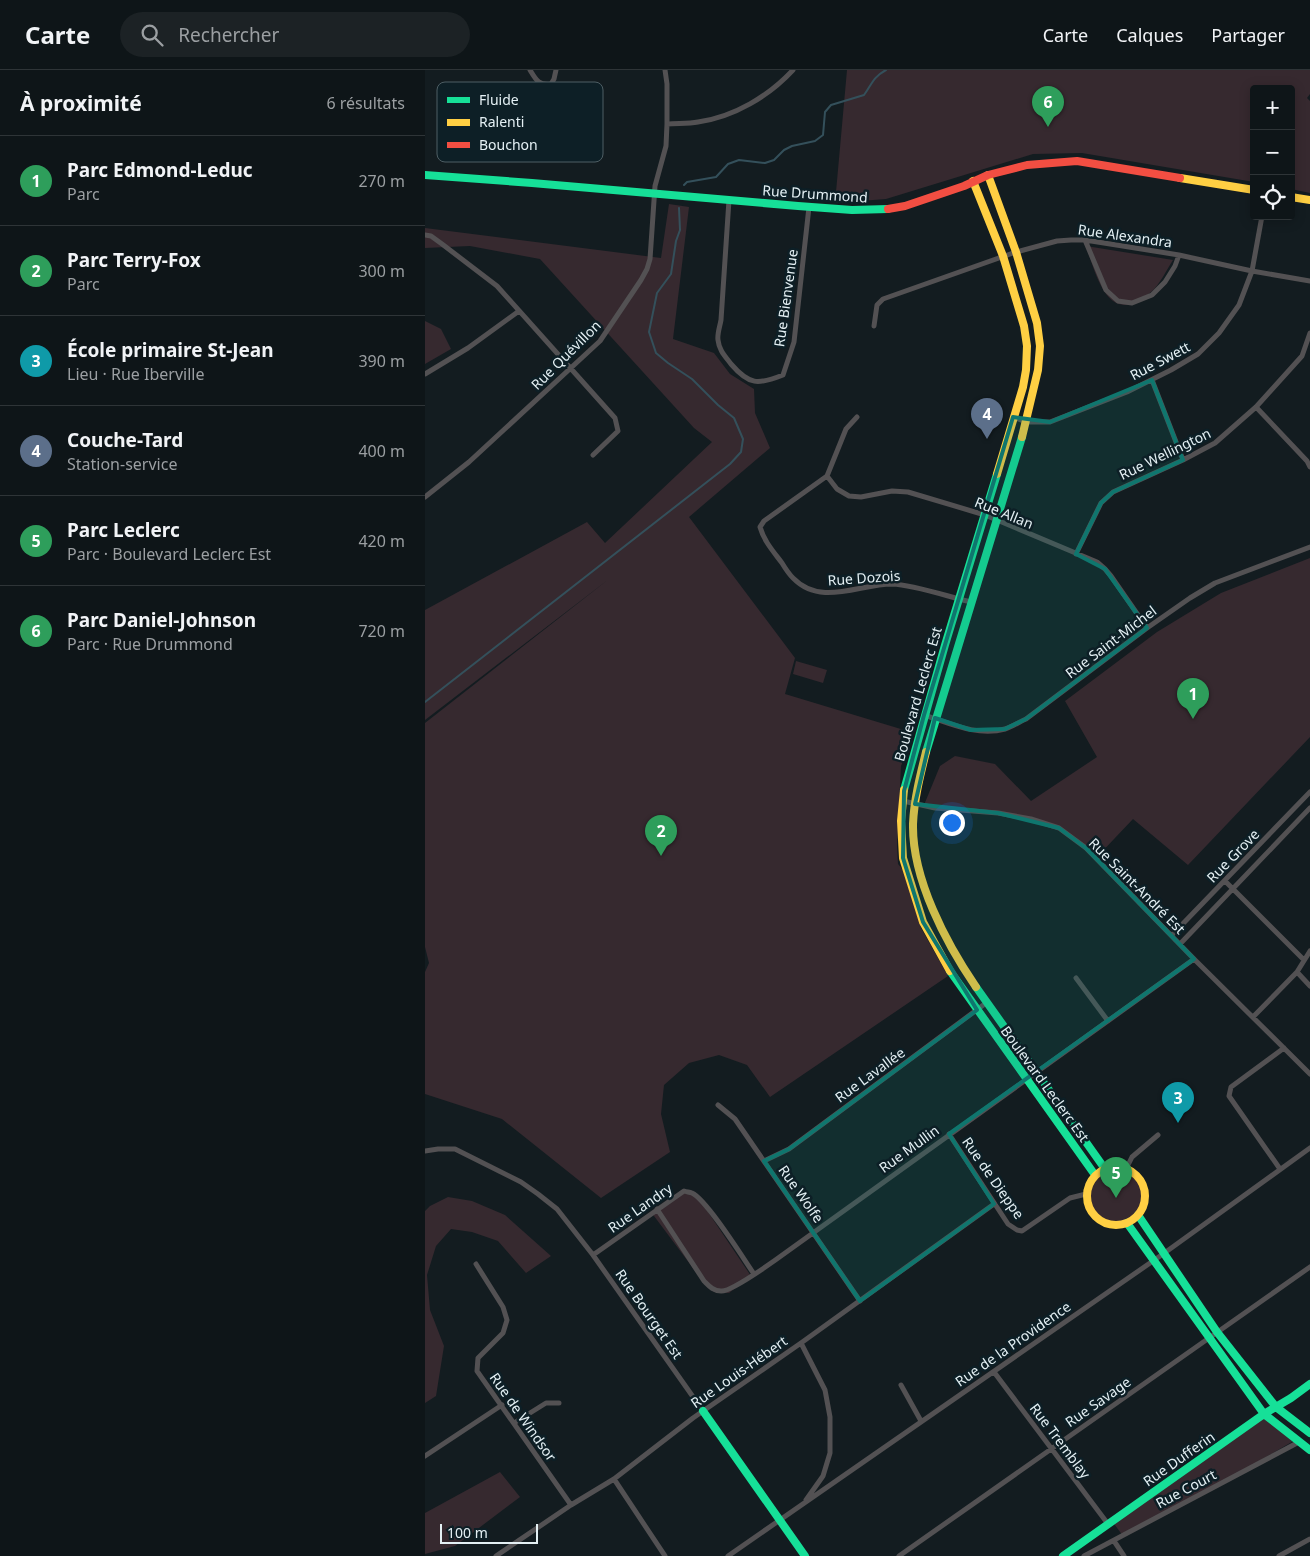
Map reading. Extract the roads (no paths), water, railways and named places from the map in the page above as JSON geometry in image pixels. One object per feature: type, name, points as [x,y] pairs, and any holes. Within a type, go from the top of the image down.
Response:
[{"type":"street","points":[[531,70],[538,82]]},
{"type":"street","points":[[552,82],[556,70]]},
{"type":"street","name":"Rue Quévillon","points":[[425,497],[469,462],[604,336],[647,269],[650,259],[655,186],[665,146],[667,124],[665,70]]},
{"type":"street","points":[[667,124],[697,123],[732,113],[750,104],[793,70]]},
{"type":"street","name":"Rue Drummond","points":[[425,175],[852,210],[887,209],[905,206],[932,198],[989,175],[1027,165],[1077,160],[1250,189]]},
{"type":"street","name":"Boulevard Leclerc Est","points":[[989,175],[1016,252],[1037,323],[1040,346],[1036,384],[997,521],[935,718],[916,792],[913,820],[915,854],[934,914],[956,958],[1105,1169]]},
{"type":"street","name":"Boulevard Leclerc Est","points":[[973,182],[1003,256],[1025,326],[1027,346],[1026,370],[1023,387],[924,715],[904,791],[901,821],[903,858],[923,922],[947,967],[1095,1175]]},
{"type":"street","points":[[1295,198],[1310,200]]},
{"type":"street","name":"Rue Bienvenue","points":[[729,200],[718,339],[722,352],[739,373],[749,380],[766,381],[783,375],[794,342],[809,207]]},
{"type":"street","name":"Rue Swett","points":[[1013,417],[1026,422],[1050,422],[1127,392],[1198,354],[1219,333],[1239,305],[1252,271],[1261,220]]},
{"type":"street","points":[[425,235],[431,236],[443,244],[497,286],[615,418],[618,431],[593,455]]},
{"type":"street","points":[[1085,240],[1106,290],[1118,301],[1132,303],[1152,295],[1165,282],[1175,266],[1179,255]]},
{"type":"street","name":"Rue Alexandra","points":[[875,326],[877,305],[883,299],[1003,256],[1057,241],[1085,240],[1179,255],[1310,282]]},
{"type":"street","points":[[425,374],[468,348],[519,311]]},
{"type":"street","name":"Rue Wellington","points":[[1076,554],[1101,503],[1113,492],[1215,443],[1256,408],[1302,356],[1310,333]]},
{"type":"street","points":[[1152,380],[1183,460]]},
{"type":"street","points":[[1256,408],[1309,462]]},
{"type":"street","points":[[827,476],[846,429],[857,417]]},
{"type":"street","name":"Rue Allan","points":[[827,476],[837,489],[849,496],[861,498],[891,490],[908,492],[985,515],[1097,562],[1105,569],[1147,628]]},
{"type":"street","name":"Rue Dozois","points":[[827,476],[764,521],[760,527],[763,536],[793,578],[801,585],[813,591],[830,594],[894,584],[971,602]]},
{"type":"street","name":"Rue Saint-Michel","points":[[924,715],[971,730],[986,732],[1005,729],[1026,719],[1147,628],[1215,583],[1310,548]]},
{"type":"street","name":"Rue Grove","points":[[1172,935],[1310,792]]},
{"type":"street","name":"Rue Saint-André Est","points":[[903,801],[935,808],[998,813],[1031,818],[1059,828],[1086,848],[1310,1074]]},
{"type":"street","name":"Rue Grove","points":[[1180,944],[1310,808]]},
{"type":"street","points":[[1225,881],[1304,960]]},
{"type":"street","points":[[1253,1017],[1297,972],[1310,951]]},
{"type":"street","points":[[947,967],[956,958]]},
{"type":"street","name":"Rue Mullin","points":[[657,1209],[704,1281],[711,1288],[725,1291],[754,1274],[1194,958]]},
{"type":"street","points":[[1297,972],[1310,986]]},
{"type":"street","points":[[1076,978],[1108,1020]]},
{"type":"street","name":"Rue Lavallée","points":[[764,1161],[789,1149],[986,1003]]},
{"type":"street","points":[[1279,1169],[1229,1096],[1231,1087],[1284,1048]]},
{"type":"street","name":"Rue Wolfe","points":[[717,1105],[735,1119],[860,1301]]},
{"type":"street","name":"Rue de Dieppe","points":[[949,1134],[1008,1224],[1017,1230],[1022,1231],[1070,1198],[1086,1194]]},
{"type":"street","points":[[1126,1169],[1132,1157],[1158,1135]]},
{"type":"street","name":"Rue Bourget Est","points":[[425,1151],[438,1148],[455,1149],[521,1182],[557,1209],[593,1255],[805,1556]]},
{"type":"street","name":"Rue de la Providence","points":[[728,1556],[921,1420],[1163,1254],[1310,1148]]},
{"type":"street","points":[[1113,1167],[1126,1169],[1135,1175],[1143,1187],[1144,1201],[1138,1215],[1127,1223],[1114,1225],[1102,1222],[1090,1211],[1086,1194],[1088,1187],[1095,1175],[1105,1169],[1113,1167]]},
{"type":"street","name":"Rue Landry","points":[[593,1255],[684,1191],[693,1193],[721,1226],[754,1274]]},
{"type":"street","name":"Rue Louis-Hébert","points":[[496,1556],[571,1505],[614,1479],[703,1411],[994,1204]]},
{"type":"street","points":[[1138,1215],[1217,1332],[1276,1407],[1310,1433]]},
{"type":"street","points":[[1127,1223],[1263,1414],[1310,1450]]},
{"type":"street","name":"Rue de Windsor","points":[[476,1264],[503,1307],[507,1320],[503,1333],[478,1358],[477,1371],[571,1505]]},
{"type":"street","name":"Rue Savage","points":[[899,1556],[1310,1267]]},
{"type":"street","points":[[801,1343],[825,1390],[830,1417],[830,1453],[823,1476],[803,1503]]},
{"type":"street","name":"Rue Tremblay","points":[[993,1372],[1108,1524]]},
{"type":"street","name":"Rue Dufferin","points":[[1063,1556],[1263,1414],[1310,1384]]},
{"type":"street","points":[[901,1385],[921,1420]]},
{"type":"street","points":[[514,1423],[546,1403],[559,1403]]},
{"type":"street","points":[[425,1456],[502,1405]]},
{"type":"street","name":"Rue Court","points":[[1084,1556],[1299,1442]]},
{"type":"street","points":[[614,1479],[665,1556]]},
{"type":"street","points":[[1279,1556],[1310,1539]]},
{"type":"street","points":[[1114,1541],[1123,1556]]},
{"type":"waterway","points":[[684,185],[687,182],[716,177],[728,164],[739,160],[765,163],[774,160],[784,150],[792,146],[815,141],[823,135],[825,112],[831,105],[864,95],[875,78],[886,70]]},
{"type":"waterway","points":[[425,702],[730,464],[741,452],[743,439],[734,418],[692,379],[656,353],[649,332],[657,293],[671,274],[676,241],[680,230],[679,208]]},
{"type":"place","name":"Parc Daniel-Johnson","points":[[1048,127]]},
{"type":"place","name":"Couche-Tard","points":[[987,439]]},
{"type":"place","name":"Parc Edmond-Leduc","points":[[1193,719]]},
{"type":"place","name":"Parc Terry-Fox","points":[[661,856]]},
{"type":"place","name":"École primaire St-Jean","points":[[1178,1123]]},
{"type":"place","name":"Parc Leclerc","points":[[1116,1198]]}]
